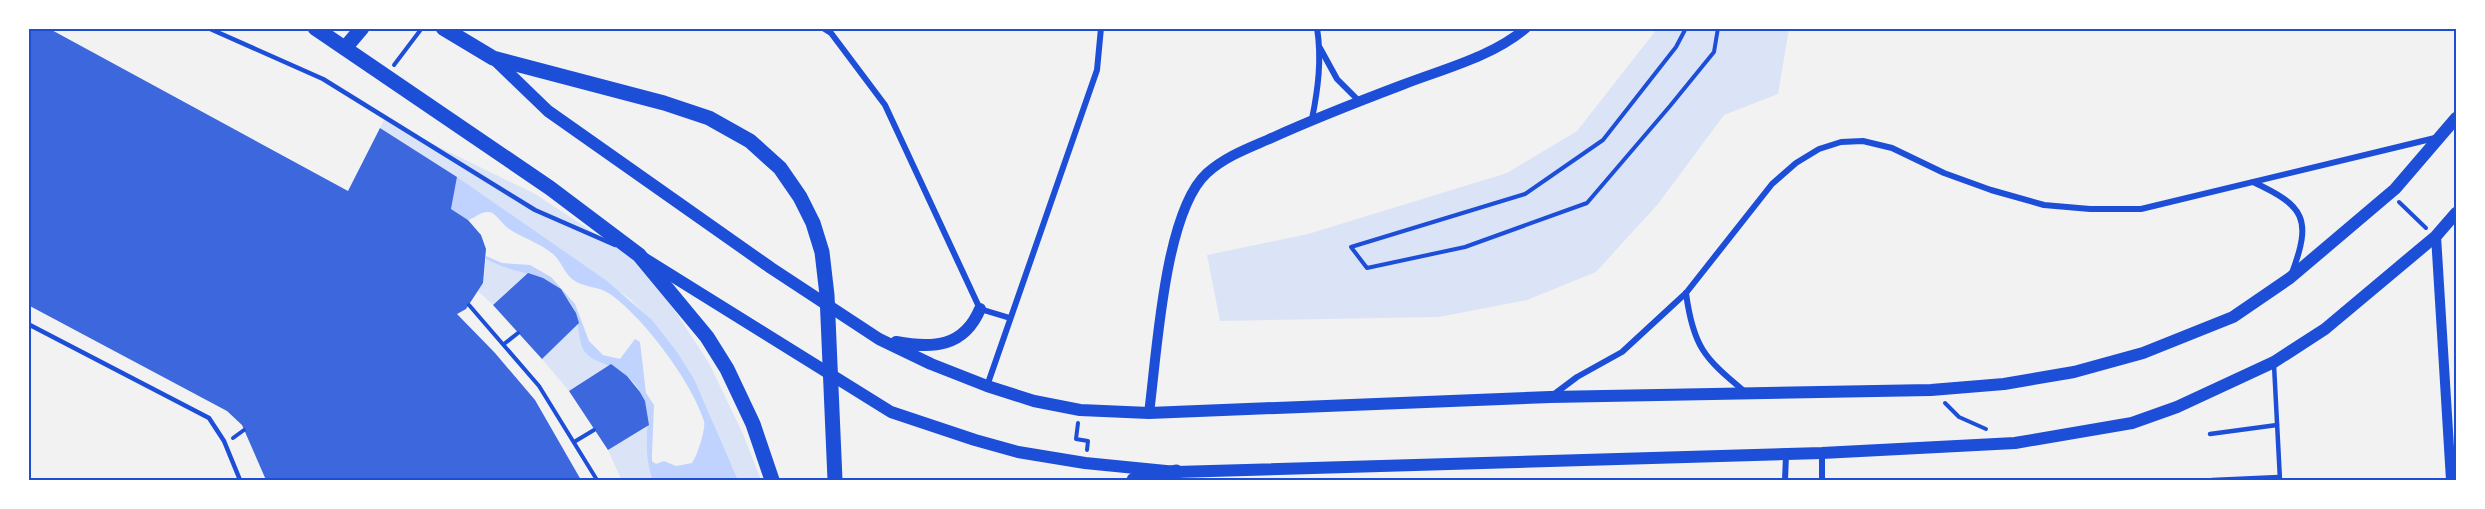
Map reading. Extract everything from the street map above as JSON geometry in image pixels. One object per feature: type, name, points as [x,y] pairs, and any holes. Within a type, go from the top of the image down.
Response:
[{"type":"main road","points":[[315,28],[550,188],[639,255],[891,412],[1018,452],[1085,464],[1176,472],[1786,455],[2015,443],[2132,423],[2176,407],[2274,362],[2325,329],[2436,236],[2457,213]]},
{"type":"main road","points":[[345,48],[362,28]]},
{"type":"main road","points":[[443,28],[493,58],[548,111],[771,268],[879,339],[931,364],[987,386],[1034,401],[1080,410],[1149,413],[1550,397],[1931,390],[2004,384],[2074,372],[2144,354],[2233,317],[2290,278],[2390,194],[2457,118]]},
{"type":"main road","points":[[493,58],[664,103],[709,118],[750,141],[780,168],[800,197],[813,223],[822,252],[827,295],[835,480]]},
{"type":"main road","points":[[639,255],[707,337],[727,369],[753,424],[772,480]]},
{"type":"main road","points":[[879,339],[915,346],[938,345],[962,336],[975,322],[980,309]]},
{"type":"main road","points":[[1134,480],[1176,472]]},
{"type":"street","points":[[823,28],[831,33],[885,105],[980,309],[1011,318]]},
{"type":"street","points":[[987,386],[1097,70],[1101,28]]},
{"type":"street","points":[[1312,119],[1319,83],[1320,47],[1317,28]]},
{"type":"street","points":[[1149,413],[1168,266],[1178,227],[1190,196],[1206,174],[1228,158],[1312,119],[1489,52],[1526,28]]},
{"type":"street","points":[[1320,47],[1337,79],[1359,101]]},
{"type":"street","points":[[1550,397],[1576,377],[1622,352],[1686,293],[1772,184],[1796,163],[1819,149],[1841,142],[1863,141],[1892,148],[1944,173],[1991,190],[2044,205],[2090,209],[2141,209],[2443,136]]},
{"type":"street","points":[[2253,182],[2281,195],[2293,204],[2301,219],[2303,244],[2290,278]]},
{"type":"street","points":[[2436,236],[2451,480]]},
{"type":"street","points":[[1686,293],[1690,324],[1701,350],[1721,372],[1749,395]]},
{"type":"street","points":[[1822,453],[1822,480]]},
{"type":"street","points":[[1785,480],[1786,455]]},
{"type":"lane","points":[[208,28],[323,79],[535,210],[639,255]]},
{"type":"lane","points":[[28,324],[209,418],[224,441],[240,480]]},
{"type":"lane","points":[[2212,480],[2279,479],[2274,362]]},
{"type":"lane","points":[[2210,434],[2277,425]]},
{"type":"path","points":[[1686,28],[1676,46],[1603,140],[1525,194],[1351,247],[1367,268],[1466,247],[1587,203],[1671,106],[1714,52],[1718,28]]},
{"type":"path","points":[[2390,194],[2436,236]]},
{"type":"path","points":[[469,305],[539,386],[597,480]]},
{"type":"path","points":[[504,344],[518,333]]},
{"type":"path","points":[[1931,390],[1959,417],[1988,430]]},
{"type":"path","points":[[1080,410],[1076,439],[1089,441],[1085,464]]},
{"type":"path","points":[[574,442],[594,430]]},
{"type":"shaded area","points":[[1657,29],[1789,29],[1778,94],[1724,115],[1658,204],[1596,272],[1527,300],[1439,317],[1220,321],[1207,255],[1308,234],[1507,173],[1577,131]]},
{"type":"shaded area","points":[[384,120],[535,194],[633,258],[671,305],[709,363],[743,434],[761,480],[738,480],[686,367],[662,334],[630,299],[457,177],[380,128]]},
{"type":"shaded area","points":[[486,259],[528,273],[493,305],[478,291],[483,283]]},
{"type":"shaded area","points":[[579,323],[580,343],[601,362],[611,364],[569,391],[542,359]]},
{"type":"shaded area","points":[[649,425],[647,446],[652,480],[621,479],[608,450]]},
{"type":"water","points":[[457,177],[607,281],[652,320],[677,352],[694,379],[738,480],[652,480],[647,453],[645,402],[636,386],[617,369],[594,359],[585,352],[580,342],[574,309],[556,287],[545,280],[499,265],[486,259],[486,256],[502,263],[530,265],[551,277],[575,304],[589,341],[603,355],[620,359],[635,339],[640,342],[646,393],[654,405],[652,461],[656,464],[664,461],[676,466],[692,463],[702,436],[704,421],[698,405],[678,370],[637,318],[610,294],[572,279],[553,254],[509,229],[491,213],[486,212],[468,220],[451,209]]},
{"type":"building","points":[[28,28],[48,28],[348,191],[380,128],[457,177],[451,209],[468,220],[481,235],[486,249],[483,283],[466,309],[457,314],[495,353],[535,400],[581,480],[266,480],[242,425],[227,411],[28,305]]},
{"type":"building","points":[[528,273],[543,278],[561,289],[576,313],[579,323],[542,359],[493,305]]},
{"type":"building","points":[[611,364],[627,376],[640,392],[645,401],[649,425],[608,450],[569,391]]}]
